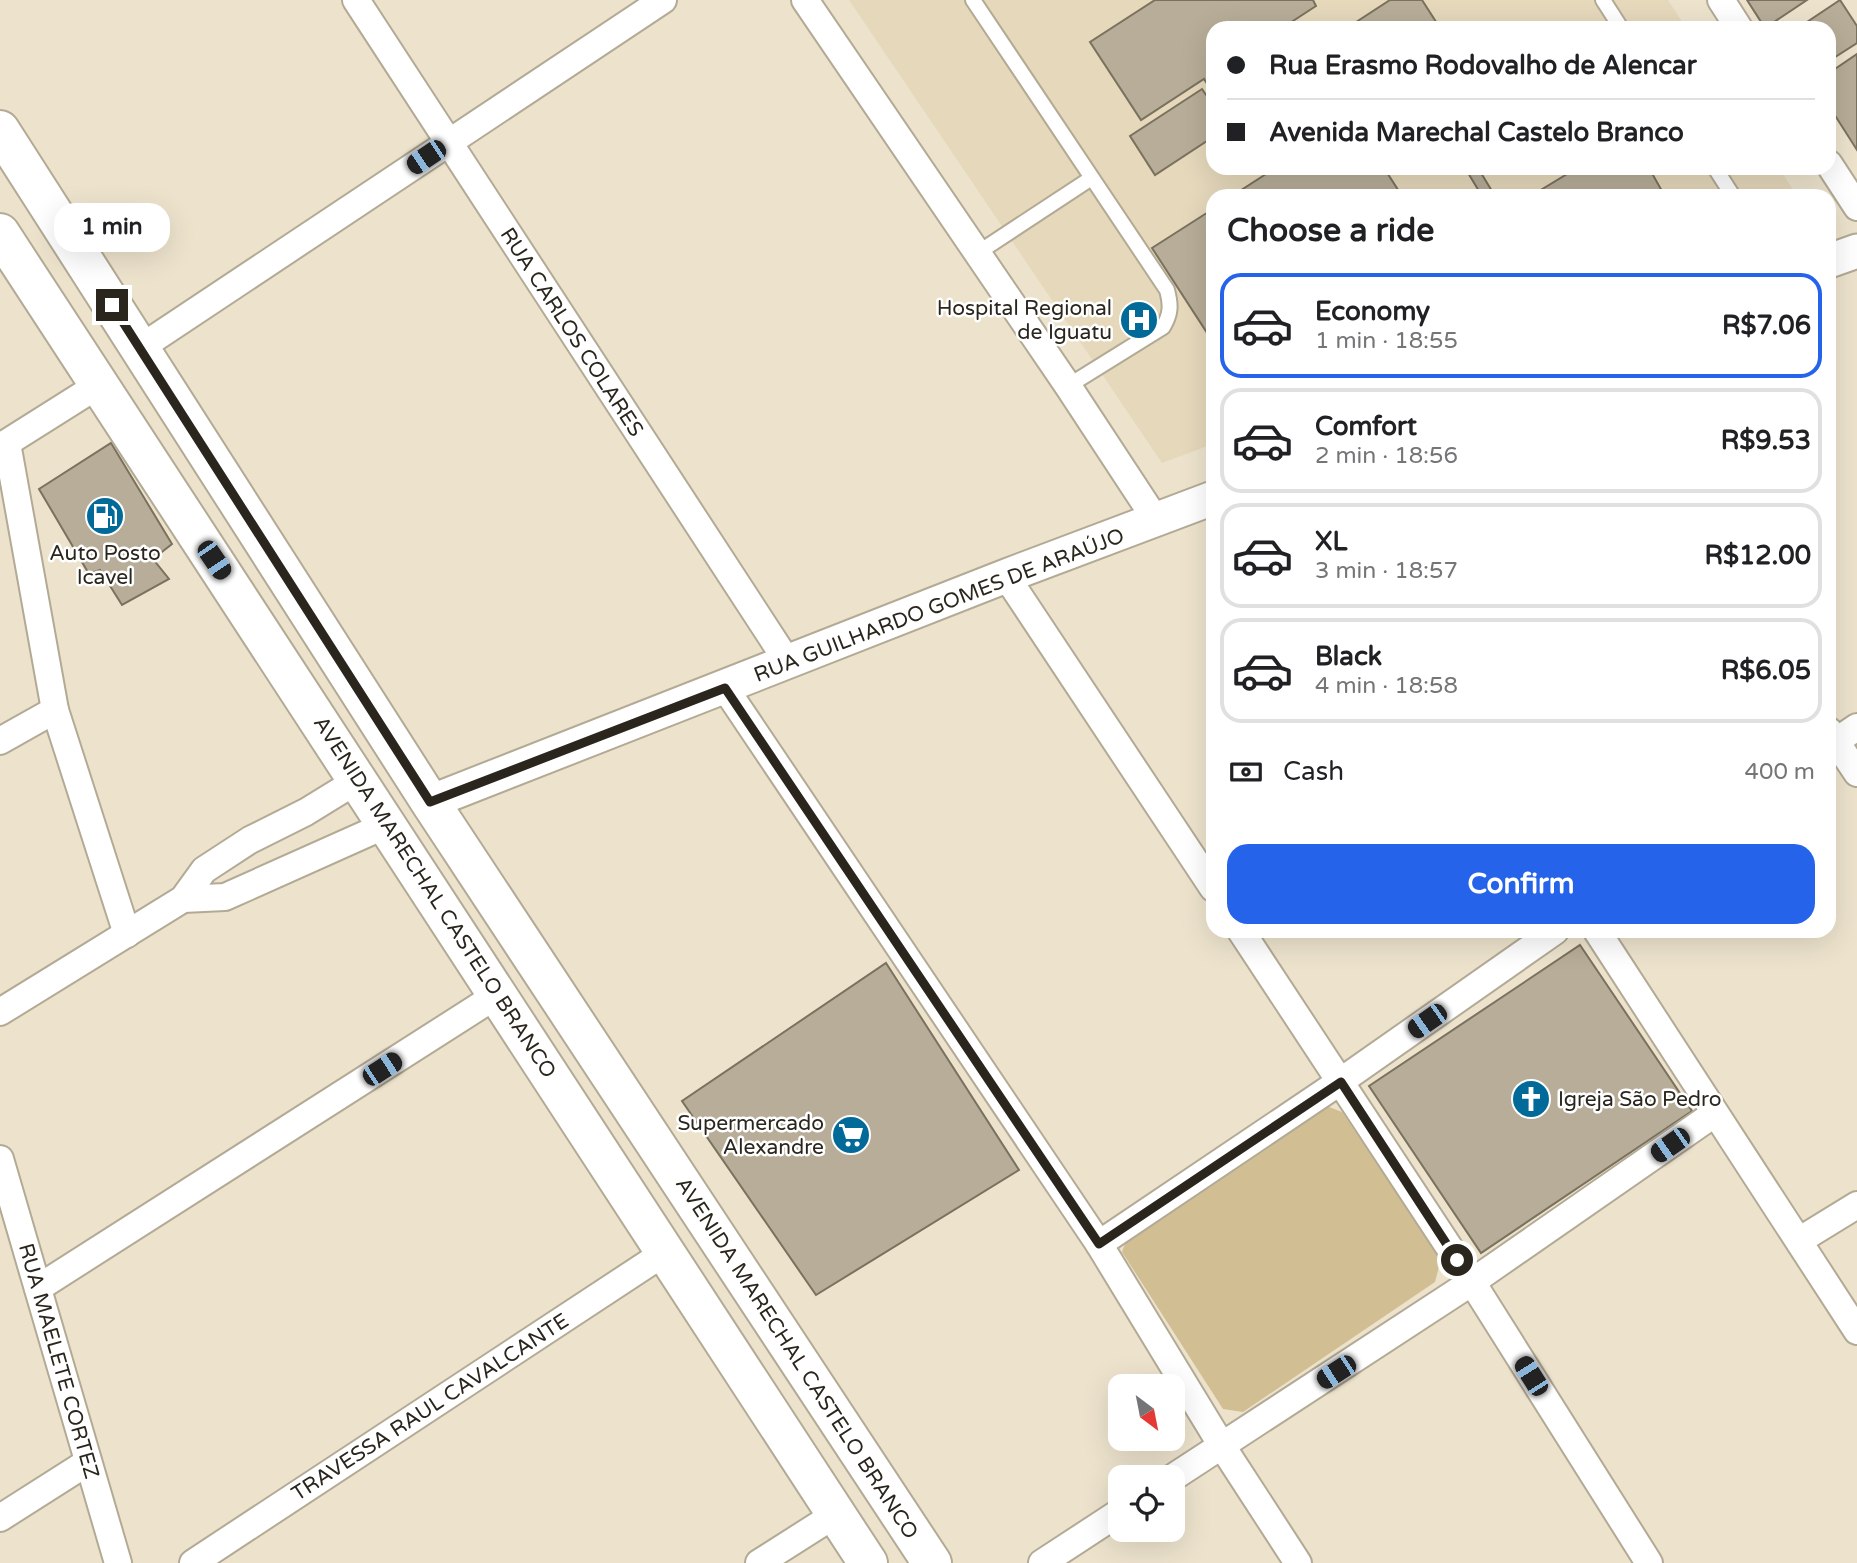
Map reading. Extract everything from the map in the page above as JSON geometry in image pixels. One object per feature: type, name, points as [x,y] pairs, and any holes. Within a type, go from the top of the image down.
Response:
[{"type":"main road","name":"AVENIDA MARECHAL CASTELO BRANCO","points":[[0,131],[430,802],[932,1563]]},
{"type":"main road","name":"AVENIDA MARECHAL CASTELO BRANCO","points":[[0,233],[667,1251],[868,1563]]},
{"type":"main road","points":[[186,519],[229,490]]},
{"type":"street","name":"RUA CARLOS COLARES","points":[[356,0],[789,664]]},
{"type":"street","points":[[140,348],[663,0]]},
{"type":"street","points":[[805,0],[1156,520]]},
{"type":"street","points":[[1721,0],[1734,21]]},
{"type":"street","points":[[1836,175],[1857,207]]},
{"type":"street","points":[[1836,258],[1857,251]]},
{"type":"street","points":[[100,384],[4,445],[55,710],[127,934]]},
{"type":"street","name":"RUA GUILHARDO GOMES DE ARAÚJO","points":[[430,802],[789,664],[1006,576],[1206,501]]},
{"type":"street","points":[[1006,576],[1206,877]]},
{"type":"street","points":[[725,688],[1099,1244],[1222,1446],[1298,1563]]},
{"type":"street","points":[[0,741],[55,710]]},
{"type":"street","points":[[1838,736],[1857,773]]},
{"type":"street","points":[[0,1012],[183,899],[204,870],[250,840],[306,812],[358,780]]},
{"type":"street","points":[[183,899],[225,897],[386,825]]},
{"type":"street","points":[[1246,938],[1472,1282],[1649,1563]]},
{"type":"street","points":[[1099,1244],[1341,1082],[1545,938]]},
{"type":"street","points":[[1601,938],[1857,1331]]},
{"type":"street","points":[[38,1288],[497,995]]},
{"type":"street","points":[[1185,1470],[1472,1282],[1714,1114]]},
{"type":"street","name":"RUA MAELETE CORTEZ","points":[[0,1159],[118,1563]]},
{"type":"street","points":[[1800,1240],[1857,1205]]},
{"type":"street","name":"TRAVESSA RAUL CAVALCANTE","points":[[193,1563],[667,1251]]},
{"type":"street","points":[[0,1518],[88,1462]]},
{"type":"street","points":[[759,1563],[836,1514]]},
{"type":"street","points":[[1042,1563],[1108,1520]]},
{"type":"lane","points":[[973,0],[1090,179],[1167,290],[1171,304],[1169,318],[1163,327],[1068,386]]},
{"type":"lane","points":[[1603,0],[1617,21]]},
{"type":"lane","points":[[976,254],[1090,179]]},
{"type":"shaded area","name":"Hospital Regional de Iguatu","points":[[849,0],[1668,0],[1682,21],[1206,21],[1206,175],[1784,175],[1792,189],[1206,189],[1206,447],[1162,463]]},
{"type":"shaded area","points":[[1324,1105],[1342,1112],[1441,1259],[1435,1282],[1243,1412],[1223,1409],[1122,1252],[1126,1241]]},
{"type":"building","points":[[1155,0],[1313,0],[1316,6],[1293,21],[1206,21],[1206,82],[1204,79],[1141,120],[1090,42]]},
{"type":"building","points":[[1390,0],[1422,0],[1436,21],[1358,21]]},
{"type":"building","points":[[1747,0],[1807,0],[1776,21],[1760,21]]},
{"type":"building","points":[[1840,0],[1857,26],[1857,43],[1836,56],[1836,21],[1808,21]]},
{"type":"building","points":[[1857,54],[1857,150],[1836,117],[1836,68]]},
{"type":"building","points":[[1202,89],[1206,95],[1206,142],[1155,175],[1130,136]]},
{"type":"building","points":[[1264,175],[1388,175],[1398,189],[1243,189]]},
{"type":"building","points":[[1469,175],[1482,175],[1491,189],[1478,189]]},
{"type":"building","points":[[1566,175],[1653,175],[1661,189],[1542,189]]},
{"type":"building","points":[[1206,213],[1206,331],[1152,248]]},
{"type":"building","name":"Auto Posto Icavel","points":[[111,443],[172,544],[153,559],[169,579],[122,605],[100,570],[89,574],[39,489]]},
{"type":"building","name":"Igreja São Pedro","points":[[1580,945],[1692,1111],[1481,1253],[1369,1086]]},
{"type":"building","name":"Supermercado Alexandre","points":[[886,963],[1019,1170],[816,1295],[682,1101]]},
{"type":"place","name":"Hospital Regional de Iguatu","points":[[1139,320]]},
{"type":"place","name":"Auto Posto Icavel","points":[[105,516]]},
{"type":"place","name":"Igreja São Pedro","points":[[1531,1099]]},
{"type":"place","name":"Supermercado Alexandre","points":[[851,1135]]},
{"type":"route","points":[[112,305],[430,802],[725,688],[1099,1244],[1341,1082],[1457,1260]]}]
